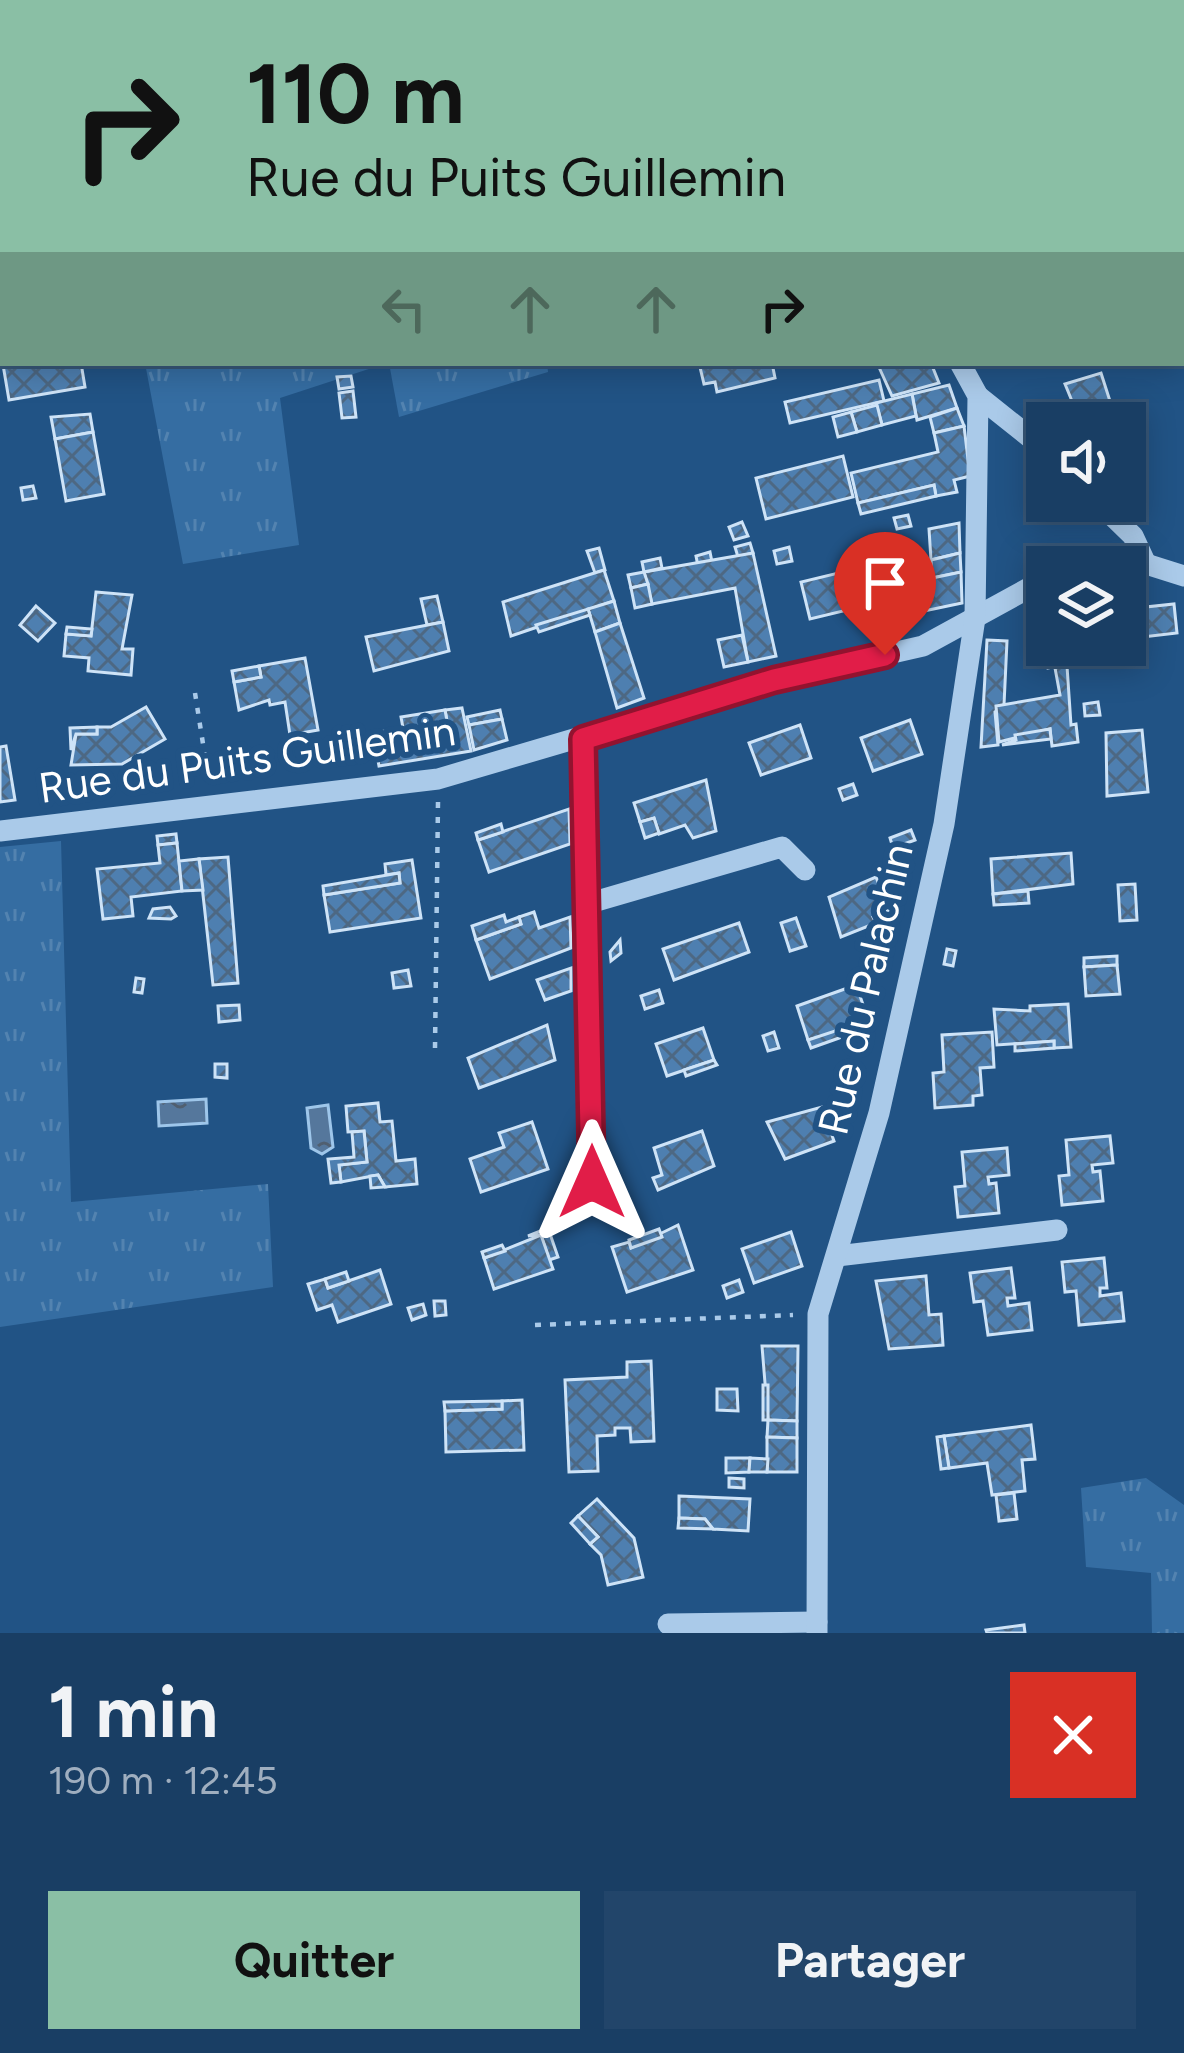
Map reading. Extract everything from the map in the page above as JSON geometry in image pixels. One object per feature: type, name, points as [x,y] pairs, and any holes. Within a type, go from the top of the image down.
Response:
[{"type":"street","points":[[962,366],[978,395],[1026,435]]},
{"type":"street","name":"Rue du Palachin","points":[[817,1628],[818,1314],[879,1113],[944,824],[975,618],[978,395]]},
{"type":"street","points":[[1119,522],[1138,546]]},
{"type":"street","points":[[1146,564],[1184,576]]},
{"type":"street","name":"Rue du Puits Guillemin","points":[[0,831],[438,778],[774,680],[922,646],[1026,585]]},
{"type":"street","points":[[583,739],[590,903],[592,1182]]},
{"type":"street","points":[[590,903],[782,847],[805,870]]},
{"type":"street","points":[[837,1256],[1057,1230]]},
{"type":"street","points":[[668,1624],[817,1628]]},
{"type":"path","points":[[195,693],[213,805]]},
{"type":"path","points":[[435,1048],[438,778]]},
{"type":"path","points":[[535,1324],[818,1314]]},
{"type":"green space","points":[[146,366],[378,366],[280,398],[299,545],[183,564]]},
{"type":"green space","points":[[390,366],[547,366],[548,372],[399,417]]},
{"type":"green space","points":[[61,841],[71,1202],[268,1184],[273,1287],[0,1327],[0,847]]},
{"type":"green space","points":[[1146,1478],[1184,1505],[1184,1633],[1152,1633],[1151,1573],[1086,1567],[1081,1488]]},
{"type":"water","points":[[206,1099],[207,1123],[159,1126],[158,1102]]},
{"type":"water","points":[[328,1105],[333,1147],[322,1154],[311,1148],[307,1108]]},
{"type":"building","points":[[3,366],[82,366],[85,387],[9,400]]},
{"type":"building","points":[[700,366],[773,366],[775,378],[717,392],[715,382],[704,384]]},
{"type":"building","points":[[878,366],[932,366],[939,383],[892,396]]},
{"type":"building","points":[[1101,373],[1110,402],[1072,402],[1065,384]]},
{"type":"building","points":[[351,376],[353,387],[339,389],[337,377]]},
{"type":"building","points":[[879,380],[884,401],[790,423],[785,402]]},
{"type":"building","points":[[949,385],[957,408],[917,420],[912,394]]},
{"type":"building","points":[[353,391],[356,417],[342,418],[339,393]]},
{"type":"building","points":[[912,394],[916,416],[882,425],[876,403]]},
{"type":"building","points":[[877,405],[882,425],[857,432],[851,412]]},
{"type":"building","points":[[957,408],[964,426],[934,433],[930,417]]},
{"type":"building","points":[[851,412],[857,432],[838,437],[833,417]]},
{"type":"building","points":[[90,414],[93,432],[55,439],[51,417]]},
{"type":"building","points":[[964,426],[970,476],[954,480],[957,492],[936,496],[934,485],[858,503],[851,473],[938,452],[934,433]]},
{"type":"building","points":[[93,432],[104,494],[66,501],[55,439]]},
{"type":"building","points":[[843,456],[853,497],[766,519],[756,478]]},
{"type":"building","points":[[934,485],[936,496],[861,514],[858,503]]},
{"type":"building","points":[[33,486],[36,498],[23,500],[21,488]]},
{"type":"building","points":[[908,515],[911,526],[897,529],[894,518]]},
{"type":"building","points":[[742,522],[748,536],[734,540],[729,527]]},
{"type":"building","points":[[959,523],[960,553],[931,560],[929,529]]},
{"type":"building","points":[[750,543],[753,553],[738,557],[735,547]]},
{"type":"building","points":[[789,547],[792,561],[777,564],[774,551]]},
{"type":"building","points":[[599,548],[605,570],[595,573],[587,551]]},
{"type":"building","points":[[710,552],[712,562],[698,566],[696,556]]},
{"type":"building","points":[[753,553],[776,656],[748,662],[735,588],[652,604],[644,572]]},
{"type":"building","points":[[960,553],[961,572],[932,578],[931,560]]},
{"type":"building","points":[[660,558],[662,568],[644,572],[642,562]]},
{"type":"building","points":[[855,569],[864,606],[810,619],[801,582]]},
{"type":"building","points":[[604,570],[614,601],[511,636],[503,602]]},
{"type":"building","points":[[644,572],[648,584],[631,588],[628,575]]},
{"type":"building","points":[[961,572],[962,603],[886,619],[880,589]]},
{"type":"building","points":[[648,584],[652,604],[635,608],[631,588]]},
{"type":"building","points":[[96,592],[132,595],[122,649],[133,649],[131,675],[88,671],[89,658],[64,656],[66,634],[91,636]]},
{"type":"building","points":[[437,596],[443,622],[427,625],[421,599]]},
{"type":"building","points":[[614,601],[620,623],[595,632],[588,609]]},
{"type":"building","points":[[1174,604],[1177,633],[1146,637],[1146,607]]},
{"type":"building","points":[[36,606],[55,623],[38,641],[20,625]]},
{"type":"building","points":[[588,609],[590,615],[539,632],[536,625]]},
{"type":"building","points":[[443,622],[449,651],[374,671],[366,637]]},
{"type":"building","points":[[620,623],[644,698],[617,708],[595,632]]},
{"type":"building","points":[[67,627],[92,629],[91,636],[66,634]]},
{"type":"building","points":[[742,635],[748,662],[724,667],[718,640]]},
{"type":"building","points":[[987,640],[1007,641],[1004,705],[995,712],[998,745],[981,747]]},
{"type":"building","points":[[305,658],[318,730],[290,735],[285,702],[270,705],[269,700],[239,710],[234,682],[261,677],[259,666]]},
{"type":"building","points":[[259,666],[261,677],[234,682],[232,671]]},
{"type":"building","points":[[1067,666],[1071,725],[1076,724],[1078,742],[1052,746],[1050,729],[999,742],[996,706],[1060,695],[1055,668]]},
{"type":"building","points":[[1098,702],[1100,715],[1085,716],[1084,704]]},
{"type":"building","points":[[146,707],[165,739],[122,764],[71,765],[76,734],[97,734],[97,727],[111,727]]},
{"type":"building","points":[[462,708],[471,751],[379,766],[373,733],[447,721],[445,710]]},
{"type":"building","points":[[445,710],[447,721],[403,728],[401,717]]},
{"type":"building","points":[[500,710],[502,719],[469,725],[467,717]]},
{"type":"building","points":[[502,719],[507,740],[474,750],[469,725]]},
{"type":"building","points":[[910,720],[922,754],[873,771],[861,738]]},
{"type":"building","points":[[800,725],[811,758],[761,775],[749,743]]},
{"type":"building","points":[[97,727],[97,734],[76,734],[71,750],[70,728]]},
{"type":"building","points":[[1050,729],[1051,739],[1002,745],[1016,740],[1015,735]]},
{"type":"building","points":[[1142,730],[1148,792],[1107,796],[1106,733]]},
{"type":"building","points":[[6,746],[15,800],[0,802],[0,747]]},
{"type":"building","points":[[706,780],[716,831],[693,838],[685,825],[659,834],[654,818],[640,822],[634,803]]},
{"type":"building","points":[[853,784],[857,795],[843,800],[839,789]]},
{"type":"building","points":[[569,809],[570,844],[489,872],[478,840]]},
{"type":"building","points":[[654,818],[659,833],[645,838],[640,822]]},
{"type":"building","points":[[501,824],[503,832],[478,840],[476,833]]},
{"type":"building","points":[[911,830],[915,840],[893,848],[890,838]]},
{"type":"building","points":[[176,834],[177,843],[158,845],[157,836]]},
{"type":"building","points":[[177,843],[182,891],[131,897],[133,916],[103,919],[97,869],[160,863],[158,845]]},
{"type":"building","points":[[1071,853],[1073,884],[993,894],[991,859]]},
{"type":"building","points":[[228,857],[238,983],[213,985],[199,859]]},
{"type":"building","points":[[199,859],[203,890],[182,891],[179,861]]},
{"type":"building","points":[[412,860],[421,918],[330,932],[324,895],[400,883],[399,873],[386,875],[385,864]]},
{"type":"building","points":[[399,873],[400,883],[324,895],[323,886]]},
{"type":"building","points":[[876,877],[889,910],[873,917],[876,923],[841,937],[829,897]]},
{"type":"building","points":[[1135,884],[1137,920],[1120,921],[1118,885]]},
{"type":"building","points":[[1028,891],[1029,903],[994,905],[993,894]]},
{"type":"building","points":[[170,907],[176,916],[171,919],[149,918],[153,909]]},
{"type":"building","points":[[534,912],[539,928],[570,917],[571,948],[490,979],[476,940],[521,924],[519,917]]},
{"type":"building","points":[[504,915],[506,922],[519,917],[521,924],[476,940],[472,926]]},
{"type":"building","points":[[796,918],[806,946],[790,951],[781,923]]},
{"type":"building","points":[[739,923],[749,952],[674,980],[663,949]]},
{"type":"building","points":[[620,940],[621,953],[611,961],[610,952]]},
{"type":"building","points":[[947,949],[956,951],[953,966],[944,964]]},
{"type":"building","points":[[1117,956],[1117,965],[1084,967],[1084,958]]},
{"type":"building","points":[[1117,965],[1120,994],[1086,996],[1084,967]]},
{"type":"building","points":[[571,968],[571,991],[545,1000],[537,980]]},
{"type":"building","points":[[408,970],[411,986],[394,988],[392,973]]},
{"type":"building","points":[[136,978],[144,979],[142,993],[134,992]]},
{"type":"building","points":[[856,985],[870,1024],[808,1040],[797,1006]]},
{"type":"building","points":[[659,990],[663,1003],[645,1009],[641,996]]},
{"type":"building","points":[[1068,1004],[1071,1047],[1054,1048],[1054,1041],[997,1045],[994,1009],[1030,1011],[1030,1006]]},
{"type":"building","points":[[239,1005],[240,1020],[219,1022],[218,1006]]},
{"type":"building","points":[[547,1025],[555,1060],[479,1088],[468,1058]]},
{"type":"building","points":[[853,1025],[856,1032],[811,1048],[808,1040]]},
{"type":"building","points":[[703,1028],[714,1060],[667,1076],[656,1044]]},
{"type":"building","points":[[774,1032],[779,1048],[768,1051],[763,1036]]},
{"type":"building","points":[[992,1032],[994,1067],[980,1068],[982,1095],[973,1096],[973,1105],[935,1108],[933,1073],[944,1072],[942,1035]]},
{"type":"building","points":[[1054,1041],[1054,1048],[1015,1051],[1015,1044]]},
{"type":"building","points":[[714,1060],[717,1065],[686,1076],[684,1070]]},
{"type":"building","points":[[215,1064],[227,1064],[227,1078],[215,1077]]},
{"type":"building","points":[[378,1103],[380,1122],[392,1121],[396,1161],[415,1159],[417,1184],[385,1187],[378,1175],[341,1182],[339,1165],[367,1162],[364,1131],[348,1132],[346,1106]]},
{"type":"building","points":[[822,1107],[834,1141],[785,1159],[767,1122]]},
{"type":"building","points":[[532,1122],[548,1169],[481,1192],[470,1159],[504,1147],[499,1133]]},
{"type":"building","points":[[364,1131],[367,1162],[339,1165],[341,1182],[331,1183],[328,1159],[354,1157],[352,1132]]},
{"type":"building","points":[[702,1131],[714,1166],[658,1190],[653,1178],[662,1175],[654,1148]]},
{"type":"building","points":[[1110,1136],[1113,1163],[1092,1165],[1093,1172],[1100,1171],[1103,1201],[1062,1205],[1059,1176],[1069,1175],[1066,1140]]},
{"type":"building","points":[[1007,1148],[1009,1175],[988,1177],[989,1184],[996,1183],[999,1213],[958,1217],[955,1187],[965,1186],[962,1152]]},
{"type":"building","points":[[378,1175],[385,1187],[371,1188],[370,1176]]},
{"type":"building","points":[[678,1225],[693,1270],[627,1292],[612,1247],[629,1242],[631,1248]]},
{"type":"building","points":[[548,1228],[558,1257],[549,1260],[541,1235],[528,1236]]},
{"type":"building","points":[[659,1229],[662,1237],[631,1248],[629,1240]]},
{"type":"building","points":[[791,1232],[802,1266],[754,1283],[742,1249]]},
{"type":"building","points":[[541,1235],[553,1269],[494,1289],[484,1258]]},
{"type":"building","points":[[502,1245],[505,1251],[484,1258],[482,1252]]},
{"type":"building","points":[[1104,1258],[1107,1288],[1100,1288],[1100,1296],[1121,1293],[1124,1321],[1079,1325],[1076,1291],[1065,1292],[1062,1262]]},
{"type":"building","points":[[1011,1268],[1015,1298],[1007,1298],[1008,1306],[1029,1303],[1032,1330],[988,1335],[983,1301],[974,1302],[970,1273]]},
{"type":"building","points":[[380,1270],[391,1304],[338,1322],[332,1305],[317,1310],[308,1284],[325,1279],[328,1288]]},
{"type":"building","points":[[346,1272],[349,1281],[328,1288],[325,1279]]},
{"type":"building","points":[[926,1276],[929,1315],[941,1314],[943,1345],[889,1349],[876,1281]]},
{"type":"building","points":[[739,1280],[743,1292],[727,1298],[723,1286]]},
{"type":"building","points":[[434,1301],[445,1301],[446,1315],[435,1316]]},
{"type":"building","points":[[423,1304],[426,1315],[412,1320],[408,1308]]},
{"type":"building","points":[[762,1346],[798,1346],[797,1421],[768,1420]]},
{"type":"building","points":[[651,1361],[654,1441],[631,1442],[630,1428],[615,1428],[615,1435],[597,1436],[598,1471],[569,1472],[565,1380],[627,1377],[627,1362]]},
{"type":"building","points":[[763,1385],[768,1385],[768,1420],[763,1420]]},
{"type":"building","points":[[717,1389],[737,1389],[738,1411],[717,1410]]},
{"type":"building","points":[[522,1400],[524,1450],[446,1452],[445,1411],[502,1409],[502,1401]]},
{"type":"building","points":[[502,1401],[502,1409],[445,1411],[444,1402]]},
{"type":"building","points":[[768,1420],[797,1421],[797,1438],[767,1437]]},
{"type":"building","points":[[1031,1425],[1035,1459],[1022,1460],[1025,1491],[992,1495],[987,1463],[949,1468],[944,1436]]},
{"type":"building","points":[[944,1436],[949,1468],[941,1469],[937,1437]]},
{"type":"building","points":[[767,1437],[797,1438],[797,1472],[767,1472]]},
{"type":"building","points":[[726,1458],[750,1458],[749,1472],[726,1473]]},
{"type":"building","points":[[750,1458],[768,1459],[767,1472],[749,1472]]},
{"type":"building","points":[[729,1478],[744,1479],[744,1488],[729,1487]]},
{"type":"building","points":[[1014,1493],[1017,1519],[999,1521],[996,1495]]},
{"type":"building","points":[[679,1496],[750,1499],[748,1531],[713,1529],[705,1519],[679,1518]]},
{"type":"building","points":[[597,1499],[634,1538],[643,1577],[608,1585],[601,1555],[590,1544],[598,1537],[578,1516]]},
{"type":"building","points":[[578,1516],[598,1537],[590,1544],[571,1523]]},
{"type":"building","points":[[679,1518],[705,1519],[713,1529],[678,1528]]},
{"type":"building","points":[[1024,1625],[1025,1633],[986,1630]]},
{"type":"route","points":[[592,1182],[590,903],[583,739],[774,680],[885,655]]}]
